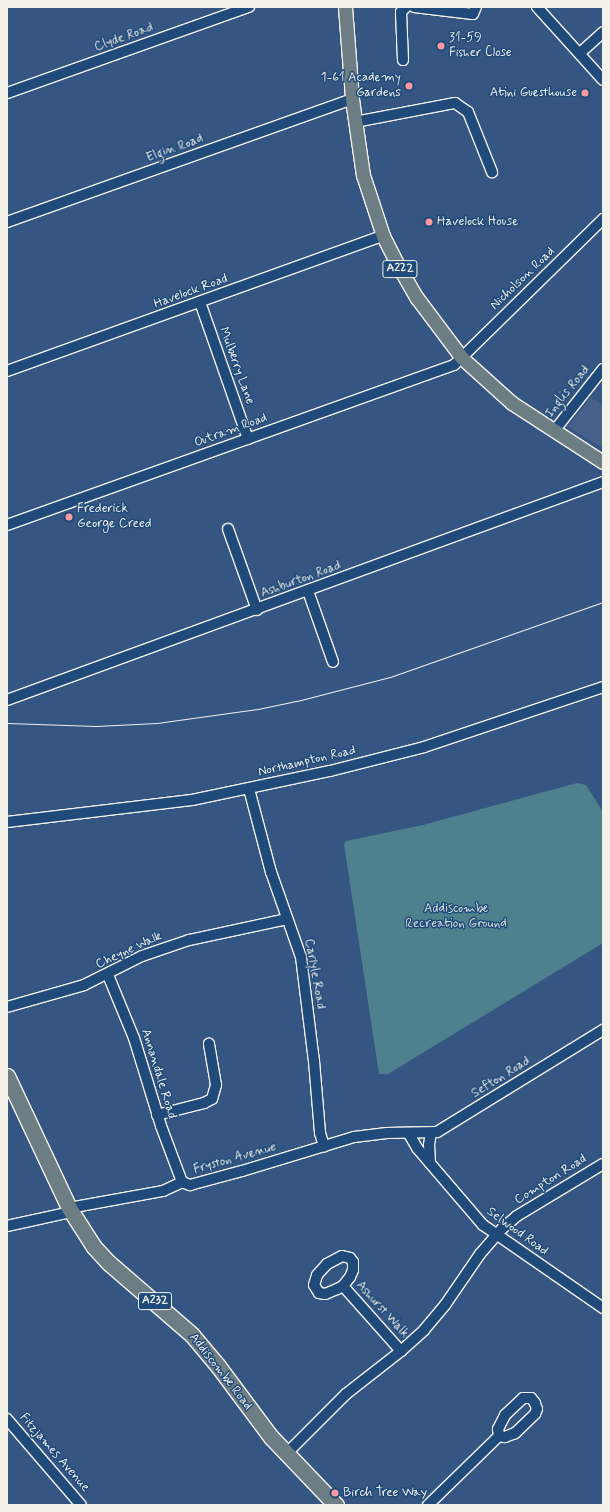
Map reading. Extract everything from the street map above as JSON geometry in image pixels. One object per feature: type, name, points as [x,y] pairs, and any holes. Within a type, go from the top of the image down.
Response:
[{"type":"highway","name":"Addiscombe Road","points":[[7,1076],[70,1210],[91,1242],[109,1263],[179,1322],[205,1349],[262,1426],[286,1454],[336,1505]]},
{"type":"main road","name":"A222","points":[[345,7],[352,99],[363,175],[383,236],[417,298],[462,358],[512,403],[603,462]]},
{"type":"street","name":"Clyde Road","points":[[7,93],[249,7]]},
{"type":"street","points":[[403,60],[400,12],[406,7]]},
{"type":"street","points":[[414,7],[473,14],[476,7]]},
{"type":"street","points":[[537,7],[603,80]]},
{"type":"street","points":[[580,53],[603,32]]},
{"type":"street","name":"Elgin Road","points":[[7,222],[352,99]]},
{"type":"street","points":[[355,122],[454,103],[468,112],[492,172]]},
{"type":"street","name":"Nicholson Road","points":[[462,358],[603,220]]},
{"type":"street","name":"Havelock Road","points":[[7,370],[383,236]]},
{"type":"street","name":"Mulberry Lane","points":[[200,302],[248,439]]},
{"type":"street","name":"Outram Road","points":[[7,525],[454,364],[462,358]]},
{"type":"street","name":"Inglis Road","points":[[554,431],[603,369]]},
{"type":"street","name":"Ashburton Road","points":[[7,700],[257,610],[603,482]]},
{"type":"street","points":[[228,529],[257,610]]},
{"type":"street","points":[[308,591],[333,662]]},
{"type":"street","name":"Northampton Road","points":[[7,822],[174,803],[328,772],[412,751],[603,687]]},
{"type":"street","name":"Carlyle Road","points":[[249,788],[271,872],[297,945],[302,966],[314,1060],[320,1133],[324,1146]]},
{"type":"street","name":"Cheyne Walk","points":[[7,1007],[68,991],[108,975],[142,956],[189,940],[287,919]]},
{"type":"street","name":"Annandale Road","points":[[108,975],[133,1034],[157,1115],[182,1182]]},
{"type":"street","name":"Sefton Road","points":[[409,1134],[431,1133],[447,1128],[603,1030]]},
{"type":"street","points":[[157,1115],[204,1103],[212,1099],[216,1085],[209,1044]]},
{"type":"street","points":[[430,1163],[429,1145],[431,1133]]},
{"type":"street","name":"Fryston Avenue","points":[[7,1226],[70,1210],[163,1191],[182,1182],[190,1185],[363,1135],[409,1134]]},
{"type":"street","name":"Selwood Road","points":[[409,1134],[417,1148],[473,1216],[496,1235],[603,1308]]},
{"type":"street","name":"Compton Road","points":[[496,1235],[517,1216],[603,1164]]},
{"type":"street","points":[[286,1454],[346,1394],[401,1351],[419,1334],[440,1311],[480,1254],[496,1235]]},
{"type":"street","name":"Ashurst Walk","points":[[343,1286],[401,1351]]},
{"type":"street","name":"Fitzjames Avenue","points":[[7,1419],[81,1505]]},
{"type":"street","points":[[428,1505],[499,1436]]},
{"type":"shaded area","points":[[591,397],[603,406],[603,448],[568,427]]},
{"type":"green space","name":"Addiscombe Recreation Ground","points":[[577,783],[586,785],[603,812],[603,943],[388,1074],[379,1074],[344,844],[346,841],[423,825]]},
{"type":"tram line","points":[[7,723],[96,726],[157,723],[258,709],[297,701],[390,677],[603,602]]},
{"type":"place","name":"31-59 Fisher Close","points":[[441,46]]},
{"type":"place","name":"1-61 Academy Gardens","points":[[409,86]]},
{"type":"place","name":"Atini Guesthouse","points":[[585,93]]},
{"type":"place","name":"Havelock House","points":[[429,222]]},
{"type":"place","name":"Frederick George Creed","points":[[69,517]]},
{"type":"place","name":"Birch Tree Way","points":[[335,1493]]}]
